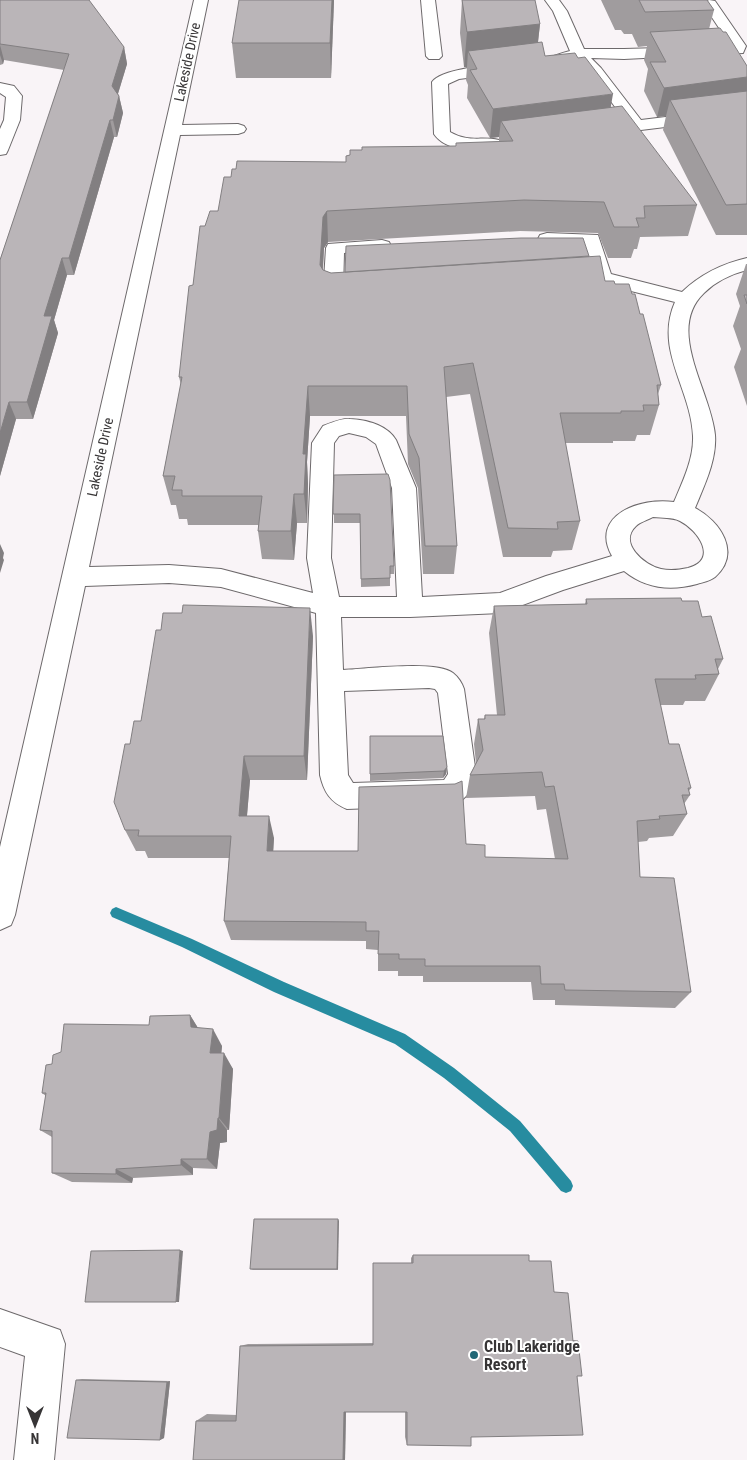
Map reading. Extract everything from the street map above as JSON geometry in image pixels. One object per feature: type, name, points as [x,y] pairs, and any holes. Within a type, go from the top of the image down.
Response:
[{"type":"street","name":"Lakeside Drive","points":[[0,915],[200,0]]},
{"type":"street","points":[[428,0],[434,56]]},
{"type":"street","points":[[552,0],[560,11],[578,52],[596,71],[637,126]]},
{"type":"street","points":[[511,142],[482,146],[454,143],[442,134],[440,82],[455,75],[546,63],[578,52],[624,54],[738,50],[738,46],[710,4]]},
{"type":"street","points":[[0,150],[12,120],[14,108],[14,96],[4,88]]},
{"type":"street","points":[[588,132],[747,112]]},
{"type":"street","points":[[172,130],[238,128]]},
{"type":"street","points":[[529,239],[591,239],[593,279],[686,299]]},
{"type":"street","points":[[362,294],[333,296],[335,248],[403,245]]},
{"type":"street","points":[[682,512],[700,466],[704,435],[698,406],[677,339],[679,311],[691,292],[717,274],[747,264]]},
{"type":"street","points":[[331,681],[429,677],[444,680],[451,689],[462,774],[457,786],[451,792],[347,796],[336,787],[334,775],[328,607],[319,558],[323,442],[331,431],[349,426],[373,431],[385,440],[404,488],[410,607]]},
{"type":"street","points":[[651,509],[682,512],[696,519],[708,529],[714,541],[716,553],[712,564],[702,574],[688,579],[663,579],[638,571],[626,561],[619,550],[617,538],[619,527],[626,518],[637,512],[651,509]]},
{"type":"street","points":[[73,577],[169,574],[221,578],[328,607],[410,607],[501,603],[555,583],[626,561]]},
{"type":"street","points":[[0,1328],[46,1344],[34,1460]]},
{"type":"building","points":[[0,0],[89,0],[124,47],[112,86],[119,96],[113,120],[110,120],[69,258],[62,258],[44,316],[52,316],[27,402],[9,402],[0,433],[0,260],[69,54],[0,44]]},
{"type":"building","points":[[239,0],[332,0],[330,43],[232,43]]},
{"type":"building","points":[[462,0],[535,0],[540,24],[467,32]]},
{"type":"building","points":[[639,0],[707,0],[714,10],[645,12]]},
{"type":"building","points":[[720,28],[723,32],[726,32],[747,66],[747,77],[664,88],[650,62],[666,62],[650,32]]},
{"type":"building","points":[[542,42],[545,56],[575,53],[578,58],[585,57],[613,94],[493,109],[470,70],[477,69],[468,51]]},
{"type":"building","points":[[747,91],[747,204],[726,205],[670,100]]},
{"type":"building","points":[[622,106],[697,205],[644,206],[645,218],[636,218],[639,227],[614,227],[604,202],[524,200],[327,211],[323,217],[320,265],[323,270],[331,273],[600,256],[605,281],[614,281],[615,284],[629,284],[632,294],[635,294],[640,314],[643,314],[661,385],[657,385],[659,405],[643,405],[644,411],[621,411],[621,413],[560,413],[580,521],[557,522],[558,529],[508,528],[473,363],[444,367],[457,546],[425,546],[419,458],[409,434],[407,386],[308,386],[303,454],[306,454],[304,494],[294,494],[291,531],[258,531],[262,496],[182,496],[182,490],[172,490],[175,476],[163,476],[182,377],[179,377],[189,286],[193,285],[200,226],[205,226],[210,211],[218,211],[224,177],[231,177],[232,169],[236,169],[237,161],[346,162],[346,156],[350,155],[350,150],[362,150],[362,147],[456,146],[456,143],[513,141],[501,121]]},
{"type":"building","points":[[521,238],[583,238],[589,256],[345,272],[346,246]]},
{"type":"building","points":[[388,474],[390,480],[394,566],[390,566],[390,578],[361,579],[360,514],[333,514],[334,475]]},
{"type":"building","points":[[681,598],[682,601],[698,601],[702,617],[711,616],[723,659],[715,659],[719,674],[695,675],[696,679],[655,679],[669,744],[679,744],[691,788],[688,788],[690,795],[682,795],[687,814],[659,816],[660,819],[637,821],[640,877],[674,878],[691,992],[565,990],[564,984],[541,984],[540,966],[425,966],[425,959],[399,959],[399,954],[378,954],[379,931],[366,931],[366,922],[224,921],[231,836],[138,836],[139,830],[125,830],[114,802],[125,744],[130,744],[134,721],[141,721],[156,630],[161,630],[163,613],[182,613],[183,605],[310,608],[304,756],[244,756],[239,816],[269,816],[267,851],[358,851],[359,787],[455,784],[462,781],[466,844],[485,845],[485,857],[568,859],[554,786],[545,787],[542,772],[470,775],[483,750],[478,719],[485,719],[485,715],[505,715],[494,606],[587,604],[586,599]]},
{"type":"building","points":[[370,736],[443,736],[447,767],[444,771],[370,774]]},
{"type":"building","points":[[190,1015],[191,1027],[213,1029],[210,1053],[224,1053],[219,1118],[217,1130],[210,1132],[207,1159],[181,1159],[181,1165],[116,1169],[116,1174],[52,1173],[52,1131],[40,1130],[46,1093],[42,1093],[46,1065],[52,1064],[53,1055],[61,1052],[64,1024],[149,1025],[150,1016]]},
{"type":"building","points":[[254,1219],[338,1219],[337,1269],[250,1269]]},
{"type":"building","points":[[180,1250],[176,1302],[85,1302],[91,1251]]},
{"type":"building","points":[[413,1255],[529,1255],[529,1261],[551,1261],[554,1292],[568,1293],[573,1341],[578,1341],[582,1376],[577,1376],[583,1435],[471,1437],[471,1446],[407,1445],[407,1412],[344,1412],[343,1460],[193,1460],[196,1421],[236,1421],[240,1346],[373,1345],[373,1263],[413,1263]]},
{"type":"building","points":[[76,1380],[167,1382],[160,1440],[67,1438]]},
{"type":"waterway","points":[[116,913],[187,943],[279,987],[400,1039],[449,1073],[515,1126],[566,1186]]},
{"type":"place","name":"Club Lakeridge Resort","points":[[474,1355]]}]
